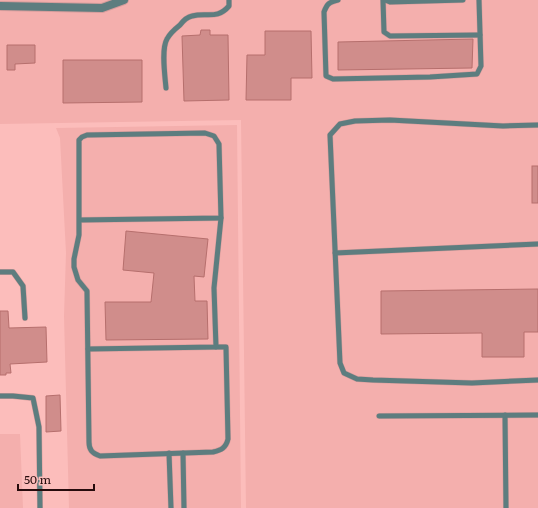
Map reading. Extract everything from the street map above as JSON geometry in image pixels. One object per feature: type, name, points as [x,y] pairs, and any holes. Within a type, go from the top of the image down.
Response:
[{"type":"street","points":[[0,6],[79,4],[102,8],[124,0]]},
{"type":"lane","points":[[166,88],[166,40],[186,19],[192,16],[218,14],[225,11],[229,6],[229,0]]},
{"type":"lane","points":[[338,0],[326,4],[324,12],[326,76],[336,79],[477,74],[481,66],[479,0]]},
{"type":"lane","points":[[463,0],[390,2],[384,0],[384,32],[390,36],[480,35]]},
{"type":"lane","points":[[538,125],[503,126],[390,120],[355,121],[340,124],[330,135],[340,363],[344,373],[357,379],[373,380],[472,383],[538,380]]},
{"type":"lane","points":[[88,350],[226,347],[227,444],[220,451],[100,456],[92,452],[89,447],[87,291],[78,280],[74,267],[74,259],[79,235],[78,143],[82,137],[87,135],[205,133],[214,136],[219,144],[221,218],[214,288],[216,347]]},
{"type":"lane","points":[[79,220],[221,218]]},
{"type":"lane","points":[[335,253],[538,244]]},
{"type":"lane","points":[[0,272],[12,272],[23,286],[25,318]]},
{"type":"lane","points":[[0,396],[34,398],[39,427],[40,508]]},
{"type":"lane","points":[[505,415],[506,508]]},
{"type":"lane","points":[[380,416],[538,415]]},
{"type":"lane","points":[[183,453],[184,508]]},
{"type":"lane","points":[[169,454],[171,508]]},
{"type":"shaded area","points":[[0,0],[538,0],[538,508],[246,508],[241,120],[0,124]]},
{"type":"shaded area","points":[[237,125],[241,508],[69,508],[64,316],[66,253],[60,138],[56,128]]},
{"type":"shaded area","points":[[0,434],[20,434],[23,508],[0,508]]},
{"type":"building","points":[[201,30],[210,30],[210,35],[228,35],[229,100],[184,101],[182,36],[200,35]]},
{"type":"building","points":[[265,31],[311,31],[312,78],[291,78],[291,100],[246,100],[247,55],[265,55]]},
{"type":"building","points":[[473,39],[472,68],[338,70],[338,42]]},
{"type":"building","points":[[7,45],[35,45],[35,63],[15,64],[15,70],[7,70]]},
{"type":"building","points":[[63,60],[142,60],[142,102],[63,103]]},
{"type":"building","points":[[532,166],[538,166],[538,203],[532,203]]},
{"type":"building","points":[[126,231],[208,239],[204,277],[194,276],[195,301],[207,301],[208,339],[106,340],[105,302],[151,302],[154,273],[123,270]]},
{"type":"building","points":[[538,289],[538,332],[524,332],[524,357],[482,357],[482,333],[381,334],[381,291]]},
{"type":"building","points":[[0,311],[8,311],[9,328],[46,327],[47,362],[10,364],[11,373],[0,375]]},
{"type":"building","points":[[60,395],[61,431],[46,432],[46,396]]}]
